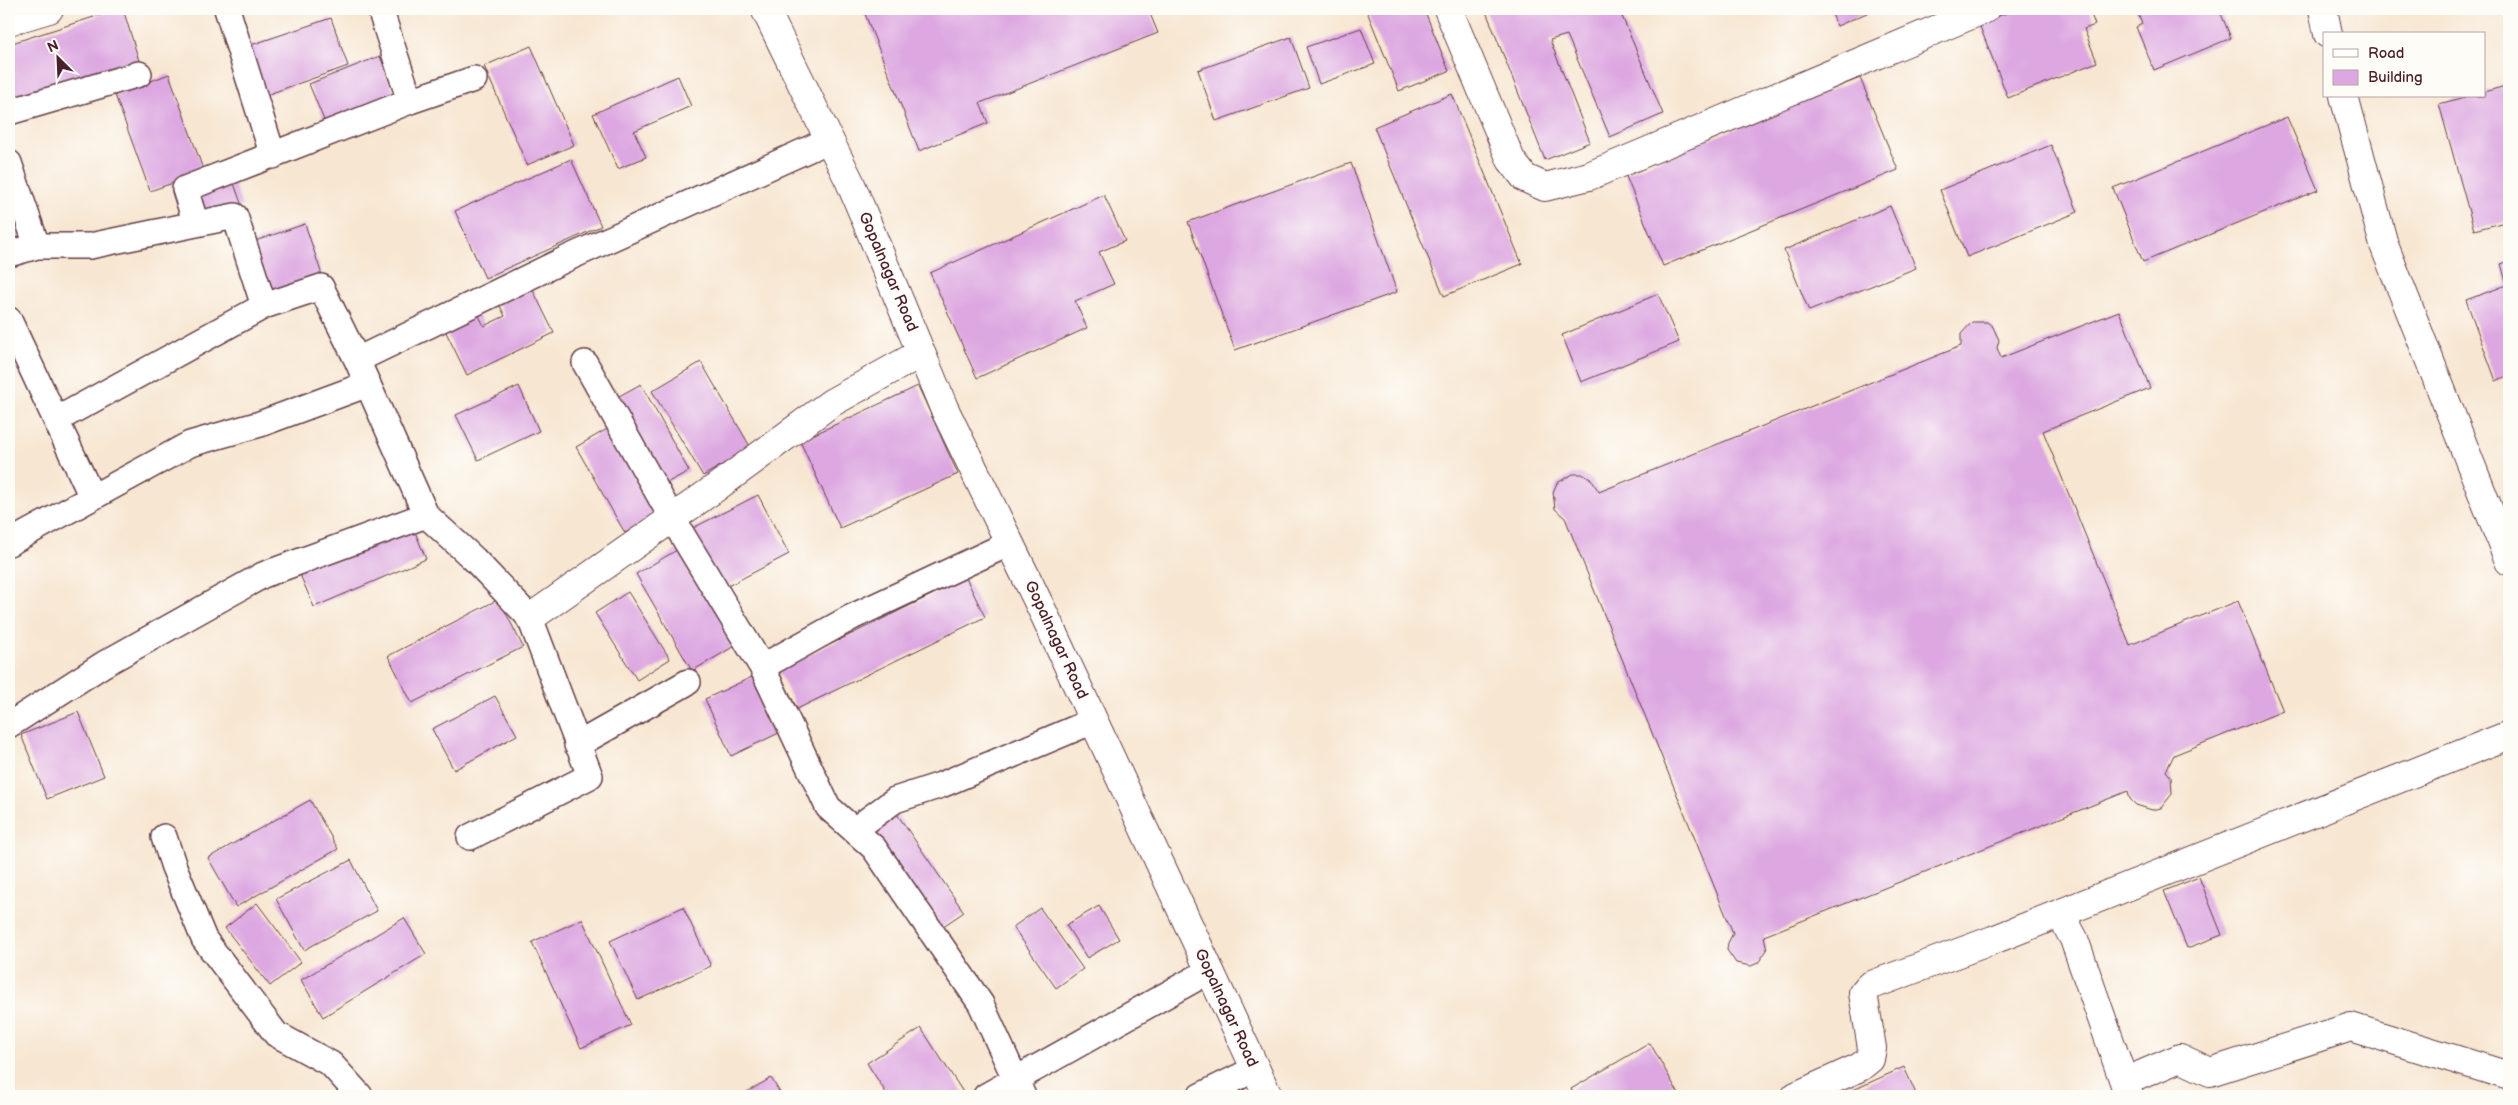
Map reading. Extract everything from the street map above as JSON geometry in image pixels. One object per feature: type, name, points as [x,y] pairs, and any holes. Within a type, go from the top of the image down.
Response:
[{"type":"street","points":[[9,21],[49,9]]},
{"type":"street","name":"Gopalnagar Road","points":[[765,9],[850,182],[944,408],[1010,543],[1268,1096]]},
{"type":"street","points":[[1448,9],[1511,160],[1524,178],[1545,187],[1589,176],[1985,9]]},
{"type":"street","points":[[2322,9],[2328,32]]},
{"type":"street","points":[[2345,98],[2384,245],[2509,561]]},
{"type":"street","points":[[530,618],[831,403],[921,353]]},
{"type":"street","points":[[1796,1096],[1860,1067],[1870,1059],[1872,1048],[1863,993],[1868,986],[2060,913],[2509,735]]},
{"type":"street","points":[[2060,913],[2074,939],[2126,1089],[2180,1058],[2210,1072],[2351,1027],[2507,1078]]},
{"type":"lane","points":[[227,9],[273,156]]},
{"type":"lane","points":[[380,9],[410,101]]},
{"type":"lane","points":[[9,112],[139,74]]},
{"type":"lane","points":[[196,224],[185,189],[410,101],[474,79]]},
{"type":"lane","points":[[357,360],[568,258],[830,140]]},
{"type":"lane","points":[[9,163],[37,246]]},
{"type":"lane","points":[[9,254],[37,246],[90,246],[235,216],[264,306]]},
{"type":"lane","points":[[56,420],[264,306],[321,287],[357,360],[426,515],[474,559],[530,618],[590,776],[470,837]]},
{"type":"lane","points":[[9,320],[92,497]]},
{"type":"lane","points":[[585,363],[672,518],[762,667],[828,807],[874,848],[981,1004],[1020,1088]]},
{"type":"lane","points":[[9,543],[190,444],[260,424],[368,384]]},
{"type":"lane","points":[[9,725],[104,664],[263,575],[426,515]]},
{"type":"lane","points":[[762,667],[852,617],[1010,543]]},
{"type":"lane","points":[[577,745],[688,682]]},
{"type":"lane","points":[[854,830],[895,800],[941,785],[1093,721]]},
{"type":"lane","points":[[164,836],[204,939],[276,1034],[331,1064],[360,1096]]},
{"type":"lane","points":[[986,1096],[1020,1088],[1209,971]]},
{"type":"lane","points":[[1200,1096],[1255,1069]]},
{"type":"building","points":[[123,9],[140,64],[19,101],[9,68],[9,44]]},
{"type":"building","points":[[863,9],[1148,9],[1158,33],[980,103],[988,123],[919,151]]},
{"type":"building","points":[[1366,9],[1424,9],[1449,71],[1399,91]]},
{"type":"building","points":[[1485,9],[1619,9],[1663,114],[1610,137],[1567,35],[1550,40],[1590,142],[1545,160]]},
{"type":"building","points":[[1830,9],[1876,9],[1837,26]]},
{"type":"building","points":[[2016,9],[2089,9],[2095,25],[2084,29],[2097,62],[2008,98],[1979,24]]},
{"type":"building","points":[[2136,9],[2219,9],[2231,38],[2154,70],[2136,27],[2142,24]]},
{"type":"building","points":[[331,18],[348,66],[266,95],[248,46]]},
{"type":"building","points":[[1361,28],[1375,64],[1319,84],[1306,47]]},
{"type":"building","points":[[1291,37],[1309,88],[1216,121],[1198,70]]},
{"type":"building","points":[[531,46],[574,145],[527,165],[484,66]]},
{"type":"building","points":[[380,56],[396,98],[326,125],[309,84]]},
{"type":"building","points":[[169,74],[204,172],[150,191],[115,95]]},
{"type":"building","points":[[678,76],[691,106],[634,131],[646,157],[618,169],[593,114]]},
{"type":"building","points":[[1860,78],[1898,170],[1663,266],[1625,174]]},
{"type":"building","points":[[2509,85],[2509,221],[2474,230],[2439,104],[2461,98],[2486,98],[2486,91]]},
{"type":"building","points":[[1452,94],[1522,264],[1444,296],[1374,127]]},
{"type":"building","points":[[2287,117],[2318,190],[2143,262],[2113,188]]},
{"type":"building","points":[[2051,145],[2078,212],[1967,257],[1940,190]]},
{"type":"building","points":[[571,159],[601,226],[485,278],[455,211]]},
{"type":"building","points":[[1351,163],[1397,292],[1235,350],[1188,222]]},
{"type":"building","points":[[231,175],[242,206],[200,221],[189,191]]},
{"type":"building","points":[[9,182],[28,238],[9,245]]},
{"type":"building","points":[[1104,195],[1125,241],[1099,252],[1114,284],[1075,301],[1087,328],[977,378],[930,273]]},
{"type":"building","points":[[1890,206],[1916,268],[1809,311],[1784,250]]},
{"type":"building","points":[[305,224],[323,278],[266,296],[249,243]]},
{"type":"building","points":[[2509,261],[2509,375],[2496,381],[2466,300],[2507,285],[2501,264]]},
{"type":"building","points":[[529,282],[554,333],[467,375],[442,324],[475,308],[484,326],[505,316],[496,298]]},
{"type":"building","points":[[1658,294],[1679,342],[1581,382],[1562,335]]},
{"type":"building","points":[[2119,311],[2150,388],[2043,431],[2130,645],[2238,601],[2283,711],[2174,755],[2166,771],[2171,777],[2172,794],[2161,808],[2152,810],[2136,805],[2130,799],[2128,791],[1764,936],[1767,950],[1758,963],[1751,966],[1736,963],[1727,950],[1733,933],[1565,518],[1555,509],[1553,492],[1557,483],[1573,474],[1582,474],[1591,479],[1599,492],[1961,346],[1961,334],[1972,322],[1987,322],[1993,327],[1999,340],[1997,348],[2001,358]]},
{"type":"building","points":[[701,362],[751,448],[703,476],[652,391]]},
{"type":"building","points":[[641,384],[689,471],[657,488],[610,401]]},
{"type":"building","points":[[519,386],[539,431],[478,460],[456,415]]},
{"type":"building","points":[[918,386],[958,474],[840,528],[800,441]]},
{"type":"building","points":[[609,428],[658,513],[625,533],[576,447]]},
{"type":"building","points":[[758,495],[789,554],[722,589],[691,529]]},
{"type":"building","points":[[411,522],[426,559],[314,607],[298,570]]},
{"type":"building","points":[[682,547],[738,644],[692,671],[636,574]]},
{"type":"building","points":[[966,578],[985,617],[797,709],[778,670]]},
{"type":"building","points":[[628,592],[670,659],[637,680],[595,613]]},
{"type":"building","points":[[499,599],[523,647],[412,703],[388,656]]},
{"type":"building","points":[[754,676],[781,732],[731,756],[705,699]]},
{"type":"building","points":[[495,696],[517,735],[454,770],[432,729]]},
{"type":"building","points":[[78,712],[104,776],[47,799],[21,735]]},
{"type":"building","points":[[310,800],[338,849],[236,907],[208,858]]},
{"type":"building","points":[[897,814],[964,912],[939,929],[872,831]]},
{"type":"building","points":[[351,860],[377,911],[304,950],[276,899]]},
{"type":"building","points":[[2199,877],[2222,935],[2187,948],[2164,891]]},
{"type":"building","points":[[257,903],[301,962],[270,986],[225,928]]},
{"type":"building","points":[[1099,906],[1119,939],[1087,958],[1066,925]]},
{"type":"building","points":[[683,907],[711,966],[638,1000],[610,941]]},
{"type":"building","points":[[1040,908],[1083,969],[1056,988],[1013,927]]},
{"type":"building","points":[[404,918],[426,954],[323,1017],[301,980]]},
{"type":"building","points":[[582,919],[631,1025],[581,1048],[532,942]]},
{"type":"building","points":[[921,1028],[963,1092],[956,1096],[888,1096],[867,1063]]},
{"type":"building","points":[[1650,1043],[1680,1096],[1575,1096],[1571,1089]]},
{"type":"building","points":[[1904,1067],[1917,1096],[1840,1096]]},
{"type":"building","points":[[771,1078],[782,1096],[740,1096]]}]
